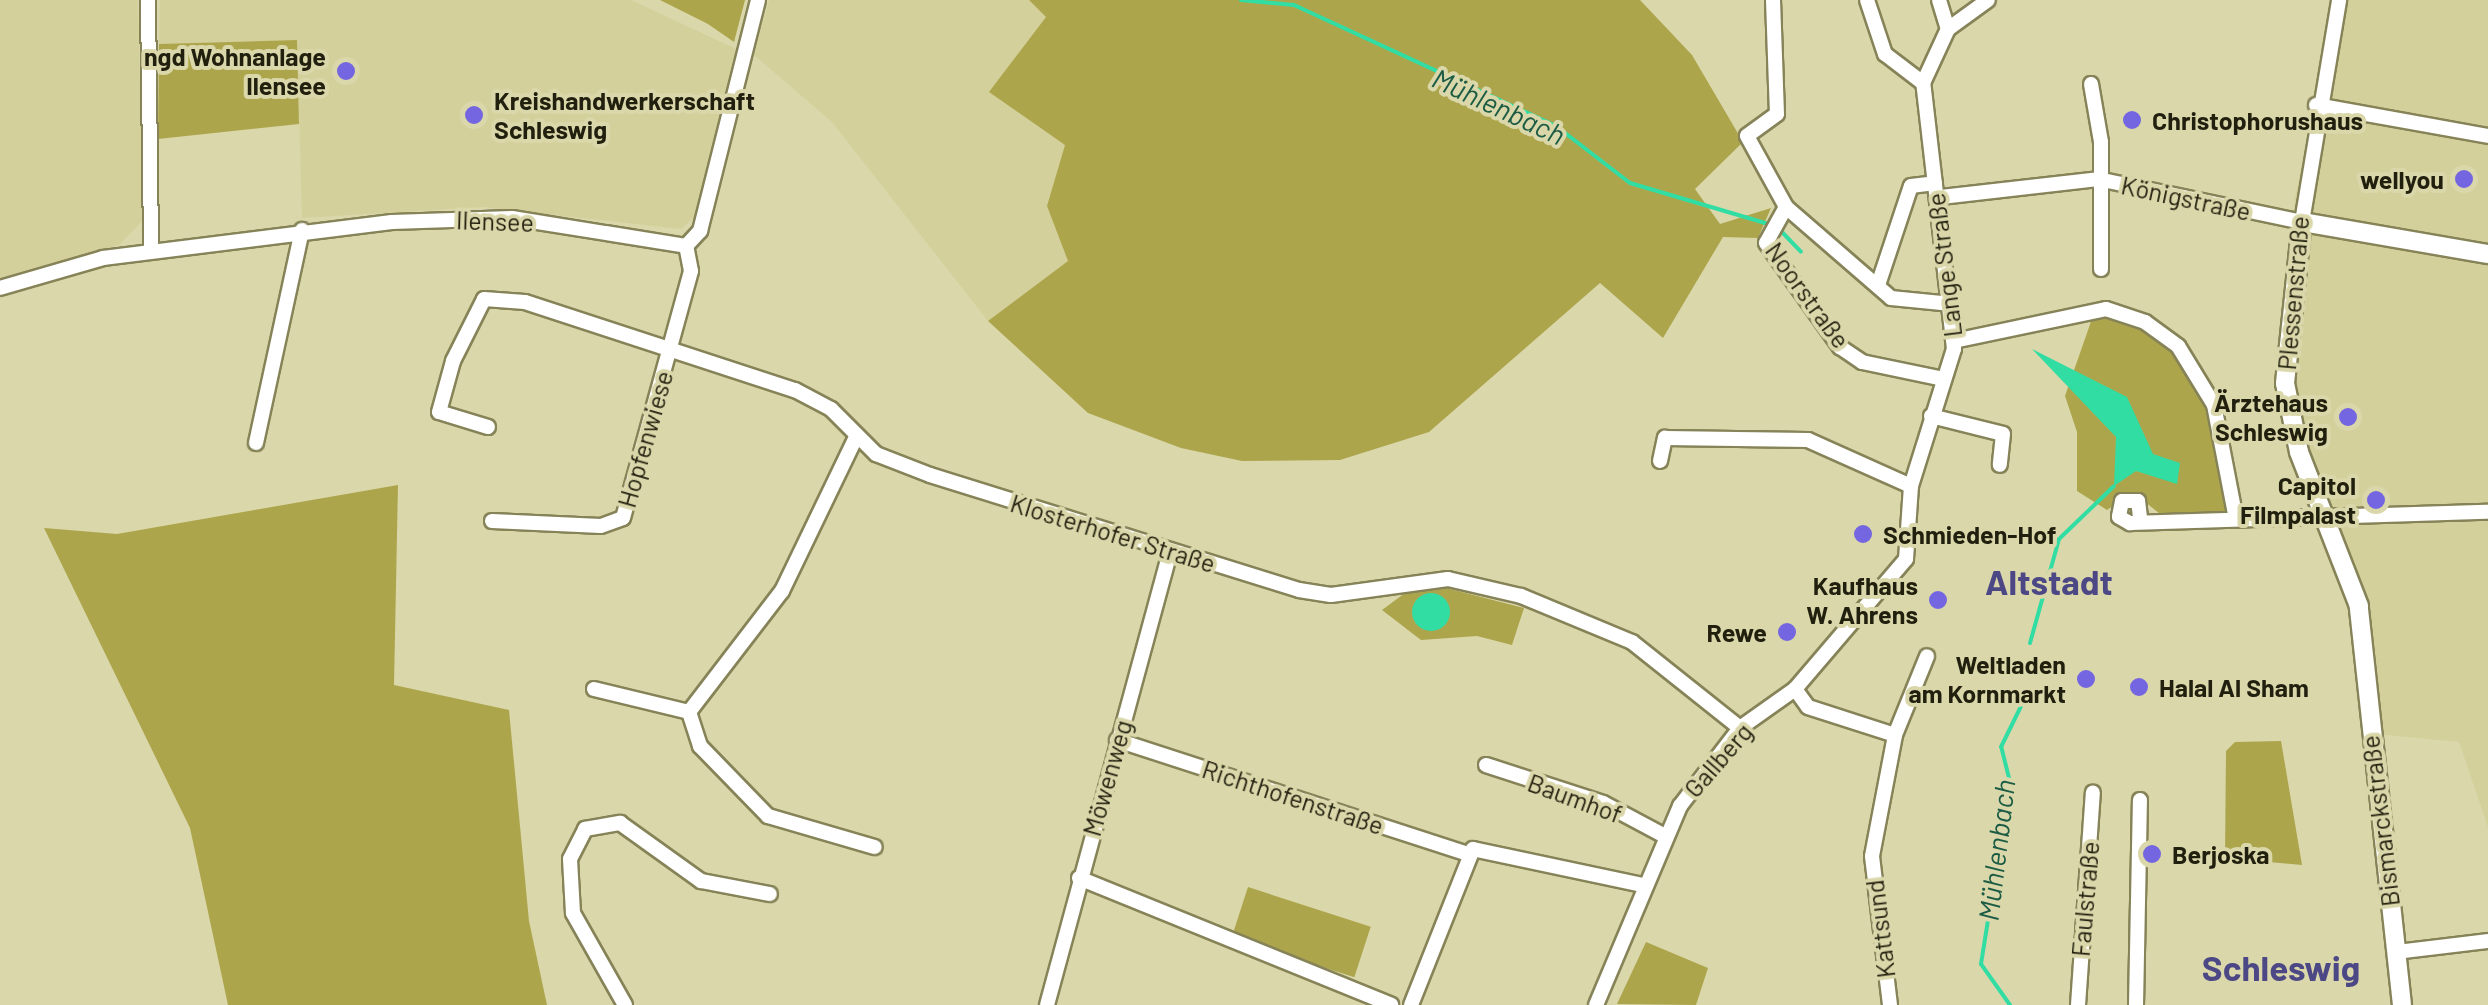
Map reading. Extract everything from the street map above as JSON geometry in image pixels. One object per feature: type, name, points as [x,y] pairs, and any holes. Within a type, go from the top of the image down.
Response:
[{"type":"street","points":[[148,0],[151,251]]},
{"type":"street","points":[[671,349],[692,265],[686,246],[700,231],[758,0]]},
{"type":"street","points":[[1773,0],[1777,114],[1747,136],[1781,211],[1903,302],[1952,304]]},
{"type":"street","points":[[1867,0],[1886,54],[1923,83],[1948,29],[1988,0]]},
{"type":"street","points":[[1939,0],[1948,29]]},
{"type":"street","name":"Plessenstraße","points":[[2340,0],[2316,105],[2285,383],[2299,452],[2328,523],[2362,636]]},
{"type":"street","name":"Lange Straße","points":[[1906,559],[1911,486],[1954,341],[1923,83]]},
{"type":"street","points":[[2091,84],[2101,269]]},
{"type":"street","points":[[2316,105],[2488,136]]},
{"type":"street","name":"Königstraße","points":[[1878,285],[1910,186],[1938,190],[2098,179],[2302,222],[2488,254]]},
{"type":"street","name":"Noorstraße","points":[[1781,211],[1766,230],[1766,242],[1840,347],[1862,362],[1944,379]]},
{"type":"street","name":"Ilensee","points":[[0,288],[151,251],[302,230],[512,218],[686,246]]},
{"type":"street","points":[[256,443],[302,230]]},
{"type":"street","name":"Klosterhofer Straße","points":[[488,427],[439,412],[463,330],[484,299],[525,302],[795,390],[830,408],[855,439],[930,475],[1170,552],[1331,596],[1448,579],[1522,596],[1632,642],[1740,728]]},
{"type":"street","points":[[1954,341],[2106,309],[2145,322],[2178,346],[2214,405],[2236,520]]},
{"type":"street","name":"Hopfenwiese","points":[[492,521],[602,526],[622,518],[671,349]]},
{"type":"street","points":[[1931,416],[2003,434],[2000,465]]},
{"type":"street","points":[[1660,461],[1666,438],[1808,440],[1911,486]]},
{"type":"street","points":[[689,712],[782,591],[855,439]]},
{"type":"street","points":[[2140,518],[2328,523],[2419,508],[2488,512]]},
{"type":"street","name":"Möwenweg","points":[[1047,1005],[1170,552]]},
{"type":"street","name":"Gallberg","points":[[1596,1005],[1663,835],[1740,728],[1795,689],[1906,559]]},
{"type":"street","name":"Bismarckstraße","points":[[2362,636],[2402,1005]]},
{"type":"street","name":"Kattsund","points":[[1890,1005],[1872,856],[1896,735],[1927,656]]},
{"type":"street","points":[[594,688],[689,712]]},
{"type":"street","points":[[1795,689],[1808,707],[1896,735]]},
{"type":"street","points":[[689,712],[700,746],[768,816],[874,847]]},
{"type":"street","name":"Richthofenstraße","points":[[1117,740],[1468,854],[1484,848],[1532,868],[1642,885]]},
{"type":"street","name":"Baumhof","points":[[1486,764],[1603,802],[1663,835]]},
{"type":"street","name":"Faulstraße","points":[[2078,1005],[2093,793]]},
{"type":"street","points":[[2136,1005],[2140,800]]},
{"type":"street","points":[[625,1005],[572,913],[570,859],[585,829],[620,823],[701,881],[770,894]]},
{"type":"street","points":[[1410,1005],[1468,854]]},
{"type":"street","points":[[1079,878],[1391,1005]]},
{"type":"street","points":[[2396,952],[2488,942]]},
{"type":"shaded area","points":[[0,0],[138,0],[143,220],[119,245],[0,278]]},
{"type":"shaded area","points":[[160,0],[631,0],[736,49],[694,217],[681,229],[482,207],[302,218],[297,40],[159,44]]},
{"type":"shaded area","points":[[660,0],[745,0],[734,42],[708,24]]},
{"type":"shaded area","points":[[769,0],[1029,0],[1047,17],[1066,145],[1047,206],[1068,261],[988,321],[832,122],[754,55]]},
{"type":"shaded area","points":[[1029,0],[1640,0],[1692,55],[1743,142],[1695,189],[1720,224],[1771,208],[1758,238],[1723,237],[1663,338],[1600,283],[1429,432],[1340,460],[1242,461],[1181,448],[1088,413],[988,321],[1068,261],[1047,206],[1065,145],[989,92],[1046,17]]},
{"type":"shaded area","points":[[2335,0],[2488,0],[2488,827],[2459,742],[2366,733],[2359,636],[2276,376],[2295,198]]},
{"type":"shaded area","points":[[297,40],[299,124],[158,139],[159,44]]},
{"type":"shaded area","points":[[2094,313],[2144,324],[2174,346],[2201,386],[2219,430],[2228,515],[2160,514],[2133,492],[2107,510],[2077,491],[2077,432],[2065,396]]},
{"type":"shaded area","points":[[2032,349],[2127,397],[2153,454],[2180,463],[2177,484],[2136,471],[2114,486],[2116,437]]},
{"type":"shaded area","points":[[398,485],[394,685],[509,710],[529,921],[547,1005],[228,1005],[190,828],[44,528],[117,534]]},
{"type":"shaded area","points":[[1446,588],[1524,608],[1512,645],[1477,636],[1421,640],[1382,610],[1405,593]]},
{"type":"shaded area","points":[[1431,593],[1444,599],[1450,612],[1444,625],[1431,631],[1418,625],[1412,612],[1418,599]]},
{"type":"shaded area","points":[[2281,741],[2302,865],[2225,858],[2226,751],[2235,742]]},
{"type":"shaded area","points":[[1248,887],[1371,927],[1354,977],[1232,937]]},
{"type":"shaded area","points":[[1646,942],[1708,968],[1696,1005],[1617,1004]]},
{"type":"waterway","name":"Mühlenbach","points":[[1241,0],[1294,5],[1556,126],[1630,183],[1772,225]]},
{"type":"waterway","name":"Mühlenbach","points":[[1780,230],[1801,252]]},
{"type":"waterway","name":"Mühlenbach","points":[[2030,643],[2059,539],[2114,486]]},
{"type":"waterway","name":"Mühlenbach","points":[[2010,1005],[1981,964],[2010,782],[2001,747],[2027,694]]},
{"type":"place","name":"ngd Wohnanlage Ilensee","points":[[346,71]]},
{"type":"place","name":"Kreishandwerkerschaft Schleswig","points":[[474,115]]},
{"type":"place","name":"Christophorushaus","points":[[2132,120]]},
{"type":"place","name":"wellyou","points":[[2464,179]]},
{"type":"place","name":"Ärztehaus Schleswig","points":[[2348,417]]},
{"type":"place","name":"Capitol Filmpalast","points":[[2376,500]]},
{"type":"place","name":"Schmieden-Hof","points":[[1863,534]]},
{"type":"place","name":"Kaufhaus W. Ahrens","points":[[1938,600]]},
{"type":"place","name":"Rewe","points":[[1787,632]]},
{"type":"place","name":"Weltladen am Kornmarkt","points":[[2086,679]]},
{"type":"place","name":"Halal Al Sham","points":[[2139,687]]},
{"type":"place","name":"Berjoska","points":[[2152,854]]},
{"type":"district","name":"Altstadt","points":[[2049,581]]},
{"type":"district","name":"Schleswig","points":[[2281,967]]}]
